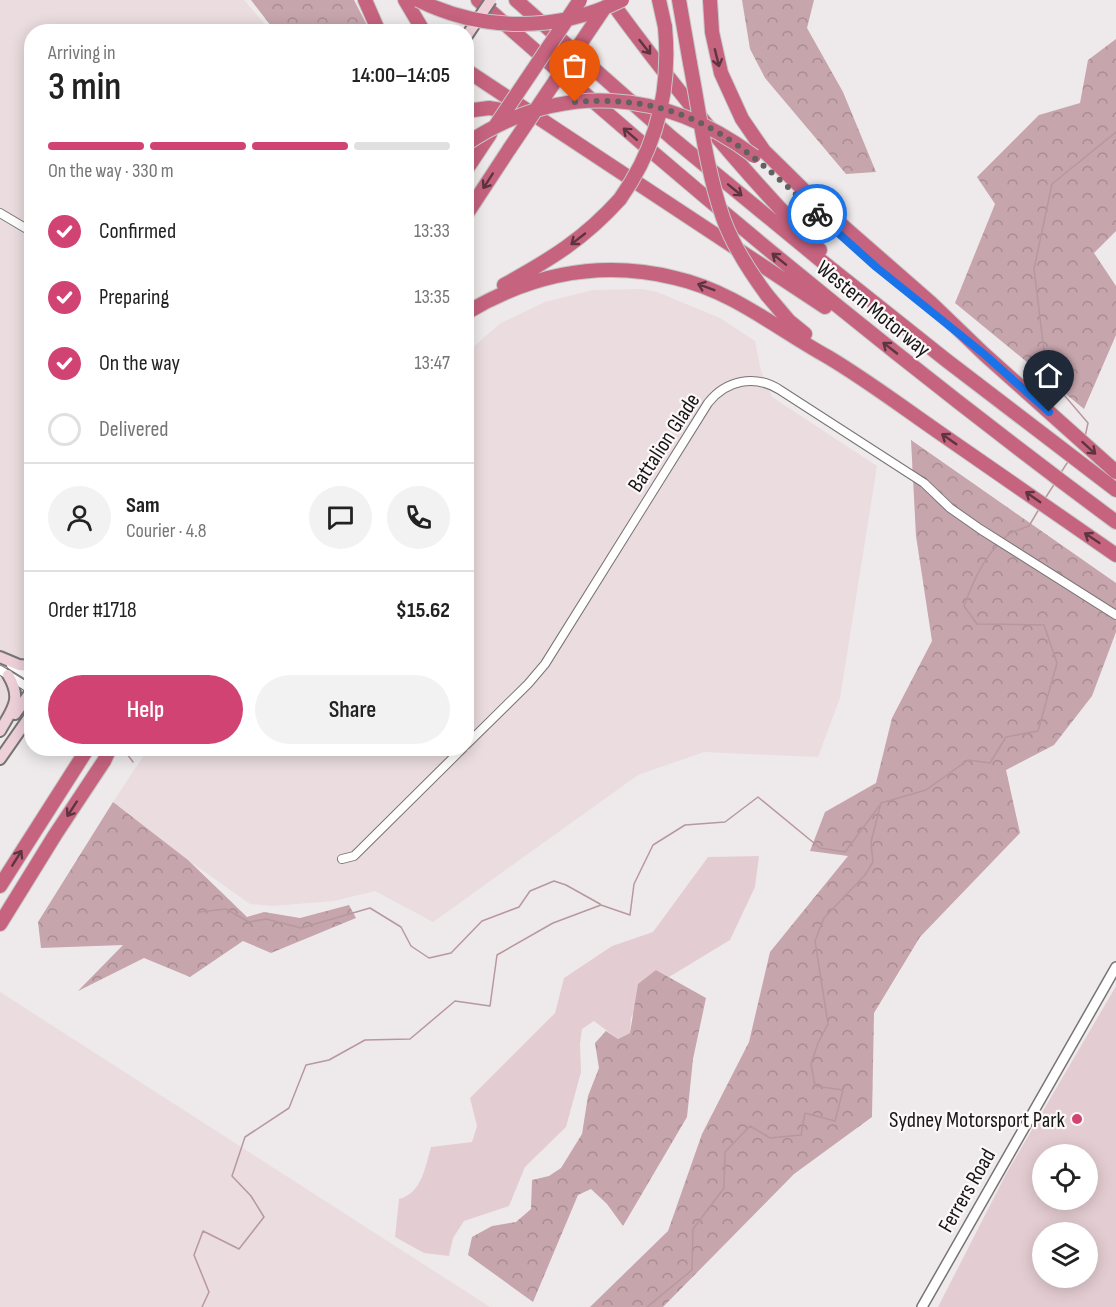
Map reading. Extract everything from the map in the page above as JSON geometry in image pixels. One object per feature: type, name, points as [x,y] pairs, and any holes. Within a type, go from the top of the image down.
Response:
[{"type":"highway","points":[[365,0],[376,24]]},
{"type":"highway","points":[[398,0],[408,24]]},
{"type":"highway","points":[[405,0],[419,24]]},
{"type":"highway","points":[[418,0],[447,12],[479,21],[528,25],[578,17],[622,0]]},
{"type":"highway","name":"Western Motorway","points":[[478,0],[749,235],[857,322],[1116,522]]},
{"type":"highway","name":"Western Motorway","points":[[516,0],[672,138],[824,263],[1086,469],[1116,490]]},
{"type":"highway","points":[[474,158],[580,0]]},
{"type":"highway","points":[[474,202],[610,0],[732,157],[822,252],[824,263]]},
{"type":"highway","points":[[474,306],[567,248],[597,223],[620,199],[646,155],[659,122],[666,70],[665,27],[659,0]]},
{"type":"highway","points":[[679,0],[709,165],[724,219],[744,261],[767,295],[789,321],[832,355],[836,361]]},
{"type":"highway","points":[[710,0],[712,32],[722,73],[742,119],[764,151],[820,206],[931,303],[1114,471]]},
{"type":"highway","points":[[474,75],[841,318],[857,322]]},
{"type":"highway","points":[[474,139],[497,125],[532,111],[568,103],[612,101],[646,105],[688,117],[722,134],[754,156],[876,267],[984,354]]},
{"type":"highway","points":[[474,110],[489,108],[504,110],[528,118],[540,119]]},
{"type":"highway","points":[[474,307],[507,291],[547,278],[600,270],[644,272],[692,282],[720,293],[752,310],[836,361],[1116,555]]},
{"type":"highway","points":[[0,886],[83,756]]},
{"type":"highway","points":[[0,924],[54,835],[106,756]]},
{"type":"main road","points":[[472,23],[483,0]]},
{"type":"main road","points":[[472,23],[490,0]]},
{"type":"main road","points":[[0,658],[24,665]]},
{"type":"main road","points":[[0,731],[15,702],[14,687],[4,672]]},
{"type":"main road","points":[[0,736],[24,700]]},
{"type":"main road","points":[[0,759],[24,724]]},
{"type":"street","points":[[0,213],[24,227]]},
{"type":"street","name":"Battalion Glade","points":[[474,737],[545,664],[708,403],[722,390],[733,384],[752,381],[775,387],[924,483],[950,508],[980,529],[1116,615]]},
{"type":"street","points":[[0,658],[24,673]]},
{"type":"street","points":[[4,672],[24,685]]},
{"type":"street","points":[[342,860],[354,855],[455,756]]},
{"type":"street","name":"Ferrers Road","points":[[922,1307],[1116,967]]},
{"type":"shaded area","points":[[0,0],[244,0],[265,24],[24,24],[24,681],[0,717]]},
{"type":"shaded area","points":[[642,289],[657,292],[720,318],[755,341],[761,371],[772,397],[877,466],[840,698],[818,757],[704,752],[638,775],[433,922],[375,891],[334,901],[272,906],[250,904],[113,802],[143,756],[474,756],[474,346],[501,323],[545,302],[593,290]]},
{"type":"shaded area","points":[[759,856],[755,887],[730,940],[669,977],[656,970],[631,1018],[630,1033],[618,1039],[594,1021],[582,1029],[581,1072],[566,1127],[525,1167],[509,1206],[464,1221],[453,1238],[449,1256],[424,1253],[395,1237],[399,1199],[407,1196],[418,1185],[431,1147],[472,1142],[477,1126],[470,1098],[555,1013],[564,978],[612,946],[653,932],[708,857]]},
{"type":"shaded area","name":"Sydney Motorsport Park","points":[[1116,986],[1116,1307],[938,1307],[1006,1174]]},
{"type":"shaded area","points":[[0,992],[490,1307],[0,1307]]},
{"type":"green space","points":[[251,0],[354,0],[366,24],[270,24]]},
{"type":"green space","points":[[742,0],[814,0],[807,28],[843,92],[876,172],[846,174],[765,78],[750,49]]},
{"type":"green space","points":[[1116,39],[1116,231],[1094,253],[1116,286],[1116,335],[1084,409],[955,303],[995,204],[977,177],[1039,115],[1080,103],[1088,60]]},
{"type":"green space","points":[[911,440],[1116,583],[1116,632],[1092,696],[1054,745],[1006,770],[1020,833],[920,937],[874,1013],[872,1117],[794,1174],[663,1307],[590,1307],[668,1231],[702,1134],[749,1042],[770,952],[848,856],[810,851],[825,812],[876,783],[892,718],[932,641],[916,536]]},
{"type":"green space","points":[[113,802],[188,860],[247,917],[264,912],[300,918],[349,905],[356,918],[271,953],[243,941],[190,977],[144,958],[78,991],[123,945],[41,948],[38,922]]},
{"type":"green space","points":[[656,970],[706,998],[693,1059],[687,1117],[623,1226],[607,1204],[591,1189],[578,1195],[533,1302],[468,1255],[472,1237],[492,1226],[516,1222],[531,1209],[532,1180],[549,1176],[561,1168],[582,1134],[588,1096],[599,1068],[595,1043],[606,1031],[618,1039],[630,1033],[638,984]]},
{"type":"waterway","points":[[1085,437],[1088,423],[1047,375],[1034,269],[1052,184],[1116,132]]},
{"type":"waterway","points":[[1060,474],[1069,460]]},
{"type":"waterway","points":[[1046,497],[1055,483]]},
{"type":"waterway","points":[[1003,539],[1010,533],[1029,526],[1039,509]]},
{"type":"waterway","points":[[647,1307],[692,1270],[693,1229],[724,1188],[725,1152],[750,1126],[770,1138],[801,1135],[805,1113],[835,1121],[843,1090],[815,1086],[811,1064],[828,1024],[815,941],[824,918],[865,875],[873,862],[871,842],[881,803],[926,790],[968,760],[990,763],[1006,737],[1038,731],[1057,663],[1044,625],[977,624],[964,606],[982,566],[998,545]]},
{"type":"waterway","points":[[128,756],[133,762]]},
{"type":"waterway","points":[[202,1307],[209,1292],[194,1255],[203,1231],[239,1249],[264,1217],[251,1196],[232,1176],[245,1137],[289,1108],[306,1065],[329,1060],[365,1040],[410,1039],[455,1001],[490,1006],[497,955],[553,923],[601,905],[630,915],[634,884],[653,845],[685,825],[725,822],[758,797],[820,848],[845,852],[880,805]]},
{"type":"waterway","points":[[199,912],[226,909],[249,922],[266,919],[301,928],[370,908],[401,927],[411,946],[429,958],[451,953],[482,921],[519,907],[530,891],[554,881],[600,904]]},
{"type":"way so far","points":[[575,102],[595,100],[646,105],[698,121],[754,156],[817,214]]},
{"type":"place","name":"Sydney Motorsport Park","points":[[1077,1119]]},
{"type":"route","points":[[817,214],[876,267],[977,351],[984,354],[1049,412]]}]
